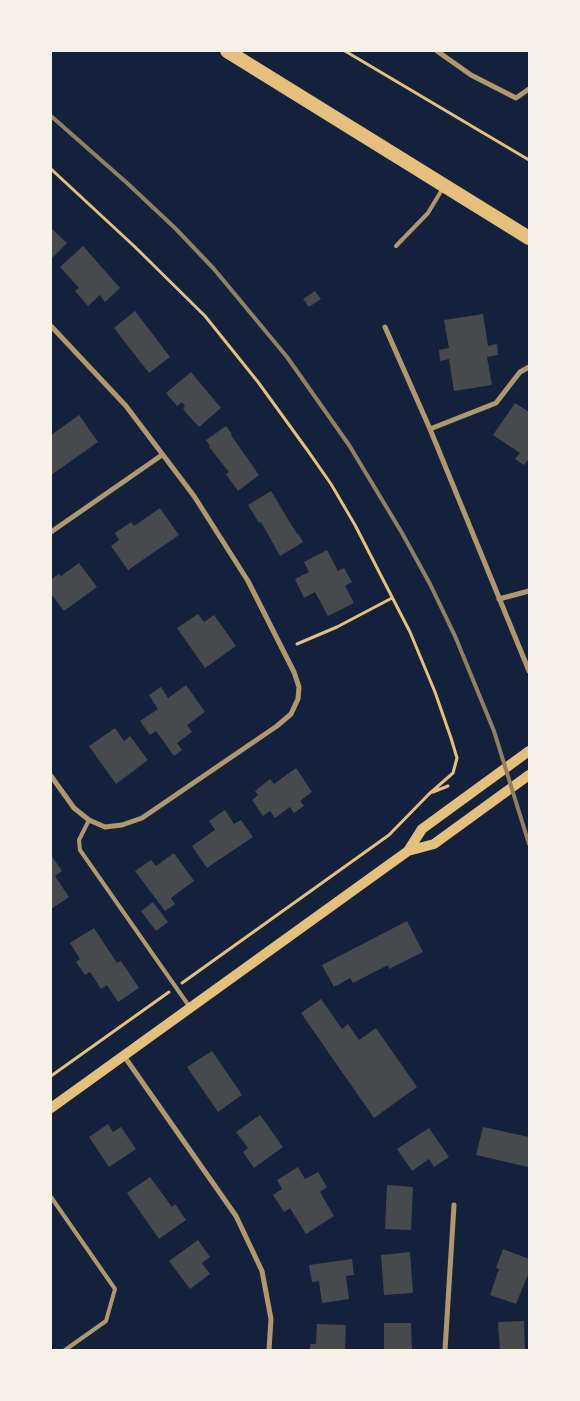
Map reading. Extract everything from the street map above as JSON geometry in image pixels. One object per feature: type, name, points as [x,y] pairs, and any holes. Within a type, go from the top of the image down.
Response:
[{"type":"highway","points":[[226,51],[529,238]]},
{"type":"main road","points":[[51,1108],[408,851],[422,830],[529,751]]},
{"type":"main road","points":[[408,851],[434,844],[529,775]]},
{"type":"street","points":[[437,51],[471,75],[516,98],[529,89]]},
{"type":"street","points":[[51,326],[126,406],[194,496],[248,580],[294,672],[299,687],[298,699],[291,714],[277,726],[142,818],[122,825],[105,827],[89,820],[74,808],[51,776]]},
{"type":"street","points":[[384,327],[430,429],[529,671]]},
{"type":"street","points":[[430,429],[496,403],[520,372],[529,367]]},
{"type":"street","points":[[51,532],[162,455]]},
{"type":"street","points":[[499,599],[529,591]]},
{"type":"street","points":[[124,1056],[236,1216],[262,1270],[271,1320],[269,1350]]},
{"type":"street","points":[[445,1350],[454,1205]]},
{"type":"lane","points":[[396,246],[428,213],[444,186]]},
{"type":"lane","points":[[89,820],[79,840],[80,850],[190,1008]]},
{"type":"lane","points":[[51,1197],[115,1288],[106,1321],[65,1350]]},
{"type":"path","points":[[345,51],[529,160]]},
{"type":"path","points":[[51,168],[205,316],[258,382],[331,484],[355,525],[410,632],[425,665],[451,738],[456,758],[453,774],[429,794],[389,835],[51,1076]]},
{"type":"path","points":[[296,644],[337,627],[392,598]]},
{"type":"path","points":[[429,794],[448,786]]},
{"type":"building","points":[[51,228],[67,243],[51,259]]},
{"type":"building","points":[[83,246],[120,288],[105,302],[100,295],[88,306],[75,291],[79,288],[60,267]]},
{"type":"building","points":[[315,291],[321,299],[309,307],[303,299]]},
{"type":"building","points":[[135,311],[170,357],[149,373],[114,328]]},
{"type":"building","points":[[483,314],[488,346],[497,344],[498,355],[487,357],[492,385],[454,391],[449,359],[440,361],[439,350],[449,348],[444,320]]},
{"type":"building","points":[[191,372],[221,408],[199,427],[186,413],[182,402],[177,406],[166,393]]},
{"type":"building","points":[[515,403],[529,412],[529,459],[524,465],[515,459],[520,453],[493,435]]},
{"type":"building","points":[[79,415],[98,442],[51,475],[51,435]]},
{"type":"building","points":[[226,426],[259,475],[238,491],[226,474],[229,472],[209,447],[206,440]]},
{"type":"building","points":[[271,491],[303,542],[280,556],[261,522],[259,523],[248,505]]},
{"type":"building","points":[[160,508],[179,535],[128,570],[111,546],[119,540],[115,533],[131,522],[134,526]]},
{"type":"building","points":[[327,550],[338,571],[344,568],[352,582],[345,586],[354,603],[328,616],[315,592],[304,598],[295,579],[309,572],[304,562]]},
{"type":"building","points":[[79,563],[97,587],[64,611],[51,594],[51,579],[59,574],[61,576]]},
{"type":"building","points":[[198,614],[204,622],[214,615],[236,646],[205,668],[177,628]]},
{"type":"building","points":[[186,685],[205,712],[187,725],[192,732],[177,743],[182,750],[174,756],[156,731],[150,735],[140,721],[158,709],[149,695],[161,687],[168,698]]},
{"type":"building","points":[[115,728],[124,741],[130,736],[148,760],[116,784],[89,746]]},
{"type":"building","points":[[296,768],[312,792],[300,801],[304,806],[294,813],[290,807],[275,818],[270,811],[263,816],[252,800],[258,795],[255,791],[270,779],[274,784]]},
{"type":"building","points":[[225,810],[234,824],[241,820],[253,837],[207,868],[192,846],[215,830],[209,821]]},
{"type":"building","points":[[174,853],[194,881],[171,898],[175,904],[165,911],[135,871],[151,860],[156,866]]},
{"type":"building","points":[[51,855],[62,871],[55,876],[69,897],[51,909]]},
{"type":"building","points":[[153,902],[168,922],[156,931],[141,911]]},
{"type":"building","points":[[407,921],[423,952],[389,969],[388,965],[353,983],[350,978],[334,987],[322,965]]},
{"type":"building","points":[[94,928],[117,963],[121,961],[139,988],[118,1002],[107,985],[101,989],[90,972],[85,975],[76,962],[80,959],[70,943]]},
{"type":"building","points":[[321,999],[342,1029],[348,1024],[359,1040],[376,1028],[417,1087],[374,1118],[301,1013]]},
{"type":"building","points":[[212,1051],[242,1095],[218,1112],[187,1067]]},
{"type":"building","points":[[260,1115],[283,1147],[254,1168],[243,1152],[248,1148],[236,1132]]},
{"type":"building","points":[[108,1124],[113,1132],[121,1127],[136,1149],[109,1167],[89,1137]]},
{"type":"building","points":[[483,1127],[529,1137],[528,1167],[476,1155]]},
{"type":"building","points":[[429,1128],[449,1157],[434,1167],[429,1159],[412,1171],[397,1149]]},
{"type":"building","points":[[298,1167],[305,1179],[318,1172],[327,1187],[320,1192],[334,1216],[306,1234],[290,1208],[284,1212],[273,1195],[282,1189],[277,1180]]},
{"type":"building","points":[[150,1177],[172,1207],[175,1204],[186,1220],[159,1239],[127,1193]]},
{"type":"building","points":[[387,1185],[413,1187],[411,1230],[385,1229]]},
{"type":"building","points":[[198,1240],[210,1257],[202,1263],[210,1274],[190,1289],[169,1261]]},
{"type":"building","points":[[503,1249],[529,1259],[529,1272],[516,1304],[490,1295],[499,1269],[496,1268]]},
{"type":"building","points":[[410,1252],[413,1293],[384,1295],[381,1255]]},
{"type":"building","points":[[352,1259],[354,1275],[346,1276],[349,1299],[322,1303],[319,1281],[312,1282],[309,1265]]},
{"type":"building","points":[[524,1321],[525,1350],[500,1350],[498,1322]]},
{"type":"building","points":[[384,1323],[411,1323],[412,1350],[384,1350]]},
{"type":"building","points":[[317,1324],[346,1325],[345,1350],[310,1350],[310,1344],[316,1344]]},
{"type":"railway","points":[[51,116],[127,183],[176,229],[214,269],[287,357],[349,445],[402,533],[430,584],[455,636],[494,731],[529,844]]}]
